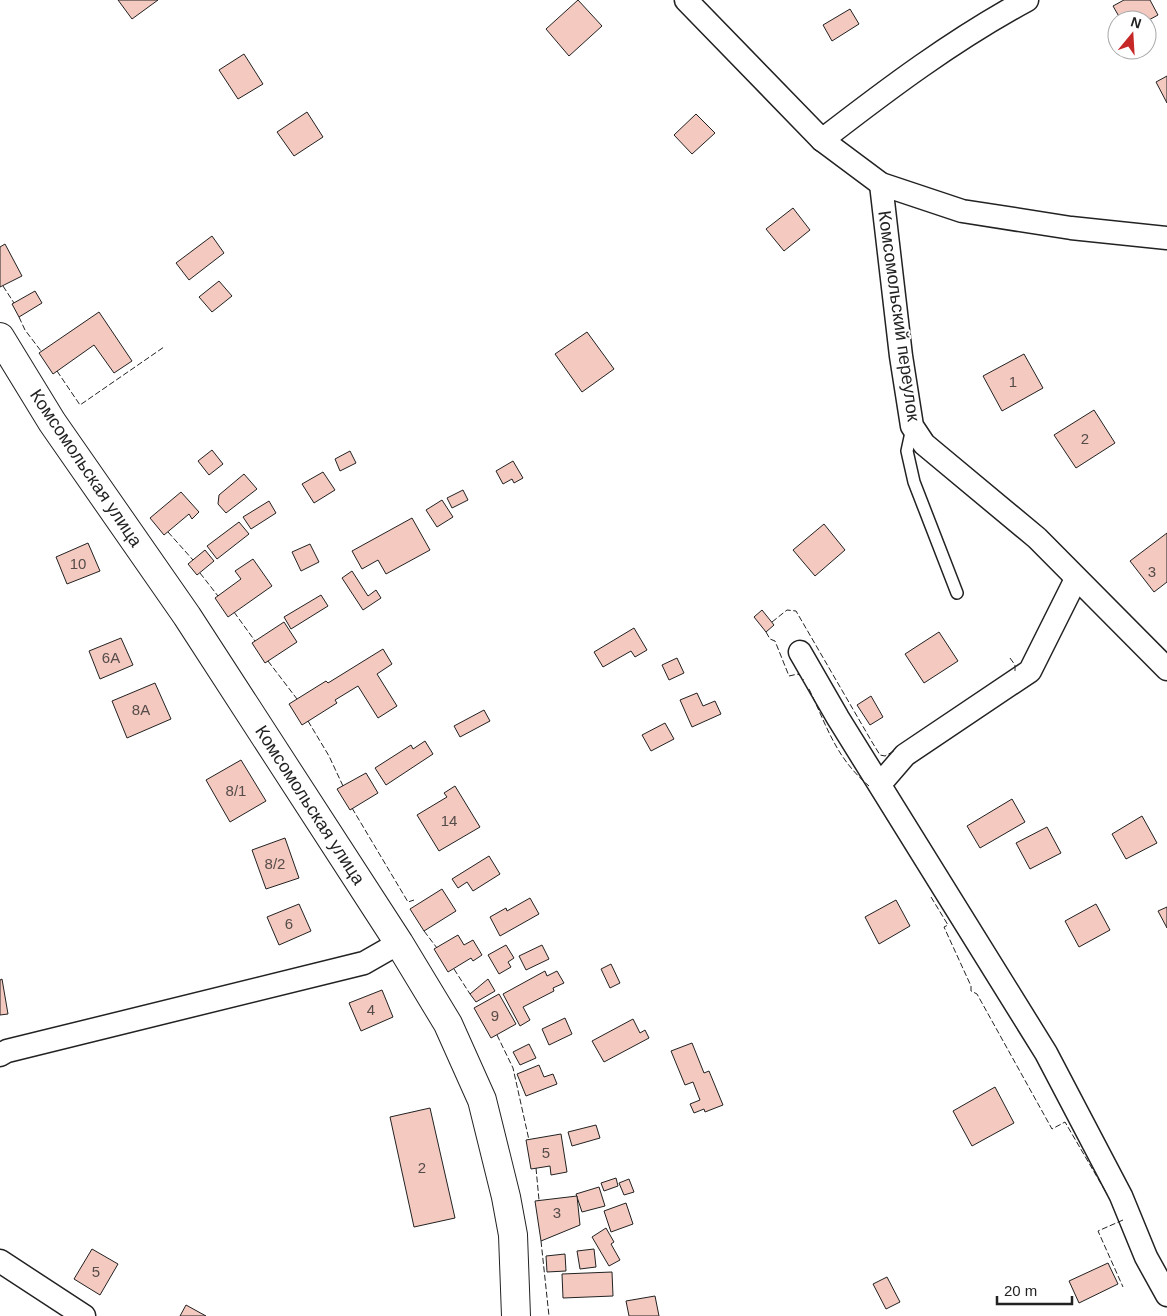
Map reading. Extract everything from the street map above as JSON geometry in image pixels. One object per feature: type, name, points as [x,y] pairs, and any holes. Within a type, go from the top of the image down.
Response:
[{"type":"street","points":[[686,0],[822,140],[881,184],[962,211],[1071,228],[1167,238]]},
{"type":"street","points":[[822,140],[919,66],[1027,0]]},
{"type":"street","name":"Комсомольский переулок","points":[[881,184],[901,356],[912,426],[924,444],[1037,538],[1167,669]]},
{"type":"street","name":"Комсомольская улица","points":[[0,337],[52,422],[187,616],[399,943],[448,1024],[482,1100],[506,1197],[513,1235],[516,1316]]},
{"type":"street","points":[[880,784],[905,755],[1030,672],[1076,579]]},
{"type":"street","points":[[800,652],[1046,1053],[1121,1196],[1146,1257],[1167,1295]]},
{"type":"street","points":[[0,1055],[7,1051],[119,1022],[364,963],[399,943]]},
{"type":"street","points":[[0,1262],[84,1316]]},
{"type":"lane","points":[[912,426],[907,451],[914,482],[957,593]]},
{"type":"building","points":[[118,0],[158,0],[132,19]]},
{"type":"building","points":[[578,0],[602,26],[569,56],[546,29]]},
{"type":"building","points":[[1124,0],[1150,0],[1155,10],[1115,10],[1113,6]]},
{"type":"building","points":[[850,9],[859,24],[832,41],[823,25]]},
{"type":"building","points":[[244,54],[263,84],[238,99],[219,70]]},
{"type":"building","points":[[1167,76],[1167,103],[1156,82]]},
{"type":"building","points":[[307,112],[323,137],[294,156],[277,132]]},
{"type":"building","points":[[696,114],[715,133],[692,154],[674,135]]},
{"type":"building","points":[[793,208],[810,230],[784,251],[766,229]]},
{"type":"building","points":[[212,236],[224,253],[189,280],[176,263]]},
{"type":"building","points":[[5,244],[22,276],[0,287],[0,247]]},
{"type":"building","points":[[219,281],[232,296],[212,312],[199,297]]},
{"type":"building","points":[[35,291],[42,303],[19,317],[12,304]]},
{"type":"building","points":[[99,312],[132,361],[114,373],[94,345],[53,374],[39,353]]},
{"type":"building","points":[[587,332],[614,369],[582,392],[555,354]]},
{"type":"building","points":[[1024,354],[1043,388],[1002,411],[983,376]]},
{"type":"building","points":[[1094,410],[1115,443],[1076,468],[1054,435]]},
{"type":"building","points":[[212,450],[223,464],[209,475],[198,461]]},
{"type":"building","points":[[350,451],[356,463],[340,471],[335,459]]},
{"type":"building","points":[[513,461],[523,478],[514,483],[512,479],[503,484],[496,471]]},
{"type":"building","points":[[323,472],[335,490],[314,503],[302,484]]},
{"type":"building","points":[[244,474],[257,489],[226,513],[218,504],[219,495]]},
{"type":"building","points":[[463,490],[468,500],[452,508],[447,498]]},
{"type":"building","points":[[181,492],[199,512],[192,519],[189,514],[164,535],[150,518]]},
{"type":"building","points":[[442,500],[453,517],[437,527],[426,510]]},
{"type":"building","points":[[269,501],[276,513],[251,529],[243,517]]},
{"type":"building","points":[[412,518],[430,550],[386,574],[378,560],[362,569],[352,551]]},
{"type":"building","points":[[239,522],[249,534],[217,559],[207,546]]},
{"type":"building","points":[[824,524],[845,550],[815,576],[793,550]]},
{"type":"building","points":[[1167,533],[1167,582],[1154,592],[1130,561]]},
{"type":"building","points":[[88,543],[100,571],[67,584],[56,557]]},
{"type":"building","points":[[310,544],[319,562],[301,571],[292,552]]},
{"type":"building","points":[[205,550],[214,561],[197,575],[188,564]]},
{"type":"building","points":[[253,559],[272,586],[228,617],[215,598],[241,579],[235,571]]},
{"type":"building","points":[[352,571],[368,596],[376,590],[381,598],[363,610],[342,578]]},
{"type":"building","points":[[321,595],[328,606],[291,629],[284,617]]},
{"type":"building","points":[[762,610],[774,625],[766,632],[754,617]]},
{"type":"building","points":[[284,622],[297,642],[265,663],[252,643]]},
{"type":"building","points":[[634,628],[647,650],[635,657],[631,651],[603,667],[594,652]]},
{"type":"building","points":[[939,632],[958,661],[924,683],[905,654]]},
{"type":"building","points":[[121,638],[133,665],[100,679],[89,651]]},
{"type":"building","points":[[383,649],[392,664],[377,674],[397,706],[378,718],[358,686],[335,700],[337,703],[302,725],[289,704],[326,681],[328,683]]},
{"type":"building","points":[[677,658],[684,673],[669,680],[662,665]]},
{"type":"building","points":[[155,683],[171,719],[127,738],[112,701]]},
{"type":"building","points":[[697,693],[703,706],[715,701],[721,714],[692,727],[680,700]]},
{"type":"building","points":[[871,696],[883,717],[870,725],[857,705]]},
{"type":"building","points":[[484,710],[490,721],[460,737],[454,726]]},
{"type":"building","points":[[665,723],[674,739],[651,751],[642,735]]},
{"type":"building","points":[[425,741],[433,754],[386,785],[375,768],[411,745],[413,749]]},
{"type":"building","points":[[241,760],[266,801],[230,822],[206,780]]},
{"type":"building","points":[[366,773],[378,793],[350,810],[337,789]]},
{"type":"building","points":[[455,786],[480,827],[439,851],[417,815],[447,797],[444,793]]},
{"type":"building","points":[[1012,799],[1025,822],[980,848],[967,826]]},
{"type":"building","points":[[1142,816],[1157,843],[1126,859],[1112,834]]},
{"type":"building","points":[[1047,827],[1061,853],[1030,869],[1016,843]]},
{"type":"building","points":[[285,838],[299,878],[266,889],[252,850]]},
{"type":"building","points":[[489,856],[500,874],[473,891],[467,882],[458,888],[452,879]]},
{"type":"building","points":[[442,889],[456,911],[424,931],[410,909]]},
{"type":"building","points":[[530,898],[539,914],[500,936],[490,917],[506,908],[507,911]]},
{"type":"building","points":[[896,900],[910,926],[879,944],[865,917]]},
{"type":"building","points":[[299,904],[311,931],[279,945],[267,917]]},
{"type":"building","points":[[1096,904],[1110,930],[1079,947],[1065,921]]},
{"type":"building","points":[[1167,907],[1167,928],[1158,911]]},
{"type":"building","points":[[458,935],[464,945],[473,940],[482,955],[473,961],[471,958],[448,972],[434,949]]},
{"type":"building","points":[[506,945],[514,958],[508,962],[511,967],[499,974],[488,955]]},
{"type":"building","points":[[542,945],[549,959],[526,970],[519,956]]},
{"type":"building","points":[[611,964],[620,983],[610,988],[601,969]]},
{"type":"building","points":[[545,971],[547,976],[557,971],[564,983],[553,988],[554,991],[523,1007],[530,1020],[520,1026],[503,994]]},
{"type":"building","points":[[2,979],[8,1014],[0,1015],[0,980]]},
{"type":"building","points":[[488,979],[495,991],[476,1002],[470,994]]},
{"type":"building","points":[[382,990],[393,1017],[361,1031],[349,1003]]},
{"type":"building","points":[[499,994],[516,1024],[491,1038],[474,1008]]},
{"type":"building","points":[[565,1018],[572,1034],[549,1045],[542,1029]]},
{"type":"building","points":[[633,1019],[640,1033],[645,1030],[649,1038],[604,1062],[592,1041]]},
{"type":"building","points":[[692,1043],[704,1073],[709,1071],[723,1105],[705,1112],[704,1109],[694,1113],[690,1104],[700,1100],[693,1082],[685,1085],[671,1051]]},
{"type":"building","points":[[529,1044],[536,1058],[520,1065],[513,1052]]},
{"type":"building","points":[[539,1065],[544,1077],[553,1074],[557,1084],[526,1096],[517,1074]]},
{"type":"building","points":[[995,1087],[1014,1123],[972,1146],[953,1111]]},
{"type":"building","points":[[430,1108],[455,1218],[414,1227],[390,1117]]},
{"type":"building","points":[[596,1125],[600,1138],[572,1146],[568,1132]]},
{"type":"building","points":[[561,1134],[567,1172],[551,1175],[550,1166],[531,1169],[526,1140]]},
{"type":"building","points":[[616,1178],[618,1186],[604,1191],[601,1183]]},
{"type":"building","points":[[629,1179],[634,1192],[624,1195],[619,1183]]},
{"type":"building","points":[[599,1187],[605,1206],[582,1212],[576,1194]]},
{"type":"building","points":[[577,1196],[580,1225],[541,1241],[535,1201]]},
{"type":"building","points":[[626,1203],[633,1224],[611,1232],[604,1211]]},
{"type":"building","points":[[606,1228],[614,1242],[611,1244],[620,1260],[609,1266],[592,1237]]},
{"type":"building","points":[[92,1249],[118,1264],[100,1295],[74,1279]]},
{"type":"building","points":[[594,1249],[596,1267],[580,1269],[577,1251]]},
{"type":"building","points":[[565,1254],[566,1271],[547,1272],[546,1256]]},
{"type":"building","points":[[1108,1263],[1118,1284],[1079,1303],[1069,1281]]},
{"type":"building","points":[[612,1272],[613,1296],[563,1298],[562,1274]]},
{"type":"building","points":[[887,1277],[900,1302],[886,1309],[873,1284]]},
{"type":"building","points":[[655,1296],[659,1316],[629,1316],[626,1301]]},
{"type":"building","points":[[186,1305],[206,1316],[180,1316]]},
{"type":"fence","points":[[3,286],[14,303]]},
{"type":"fence","points":[[19,317],[25,330],[41,351]]},
{"type":"fence","points":[[57,371],[80,405],[164,347]]},
{"type":"fence","points":[[168,532],[193,560]]},
{"type":"fence","points":[[200,573],[218,596]]},
{"type":"fence","points":[[772,622],[787,610],[796,611],[880,755],[885,756],[894,751]]},
{"type":"fence","points":[[234,612],[255,641]]},
{"type":"fence","points":[[766,632],[770,639],[775,641],[789,676],[798,674],[804,680]]},
{"type":"fence","points":[[1010,658],[1015,665],[1015,671]]},
{"type":"fence","points":[[268,661],[297,699]]},
{"type":"fence","points":[[809,689],[840,752],[857,775],[869,786]]},
{"type":"fence","points":[[308,721],[329,756],[343,786]]},
{"type":"fence","points":[[352,808],[408,902],[414,900]]},
{"type":"fence","points":[[931,897],[948,925],[944,927],[971,986],[971,991],[977,994],[1052,1129],[1065,1122],[1107,1194]]},
{"type":"fence","points":[[424,931],[437,948]]},
{"type":"fence","points":[[454,969],[470,994]]},
{"type":"fence","points":[[497,1035],[513,1068],[529,1140]]},
{"type":"fence","points":[[536,1168],[539,1200]]},
{"type":"fence","points":[[1123,1220],[1098,1231],[1123,1287]]},
{"type":"fence","points":[[541,1241],[549,1316]]}]
